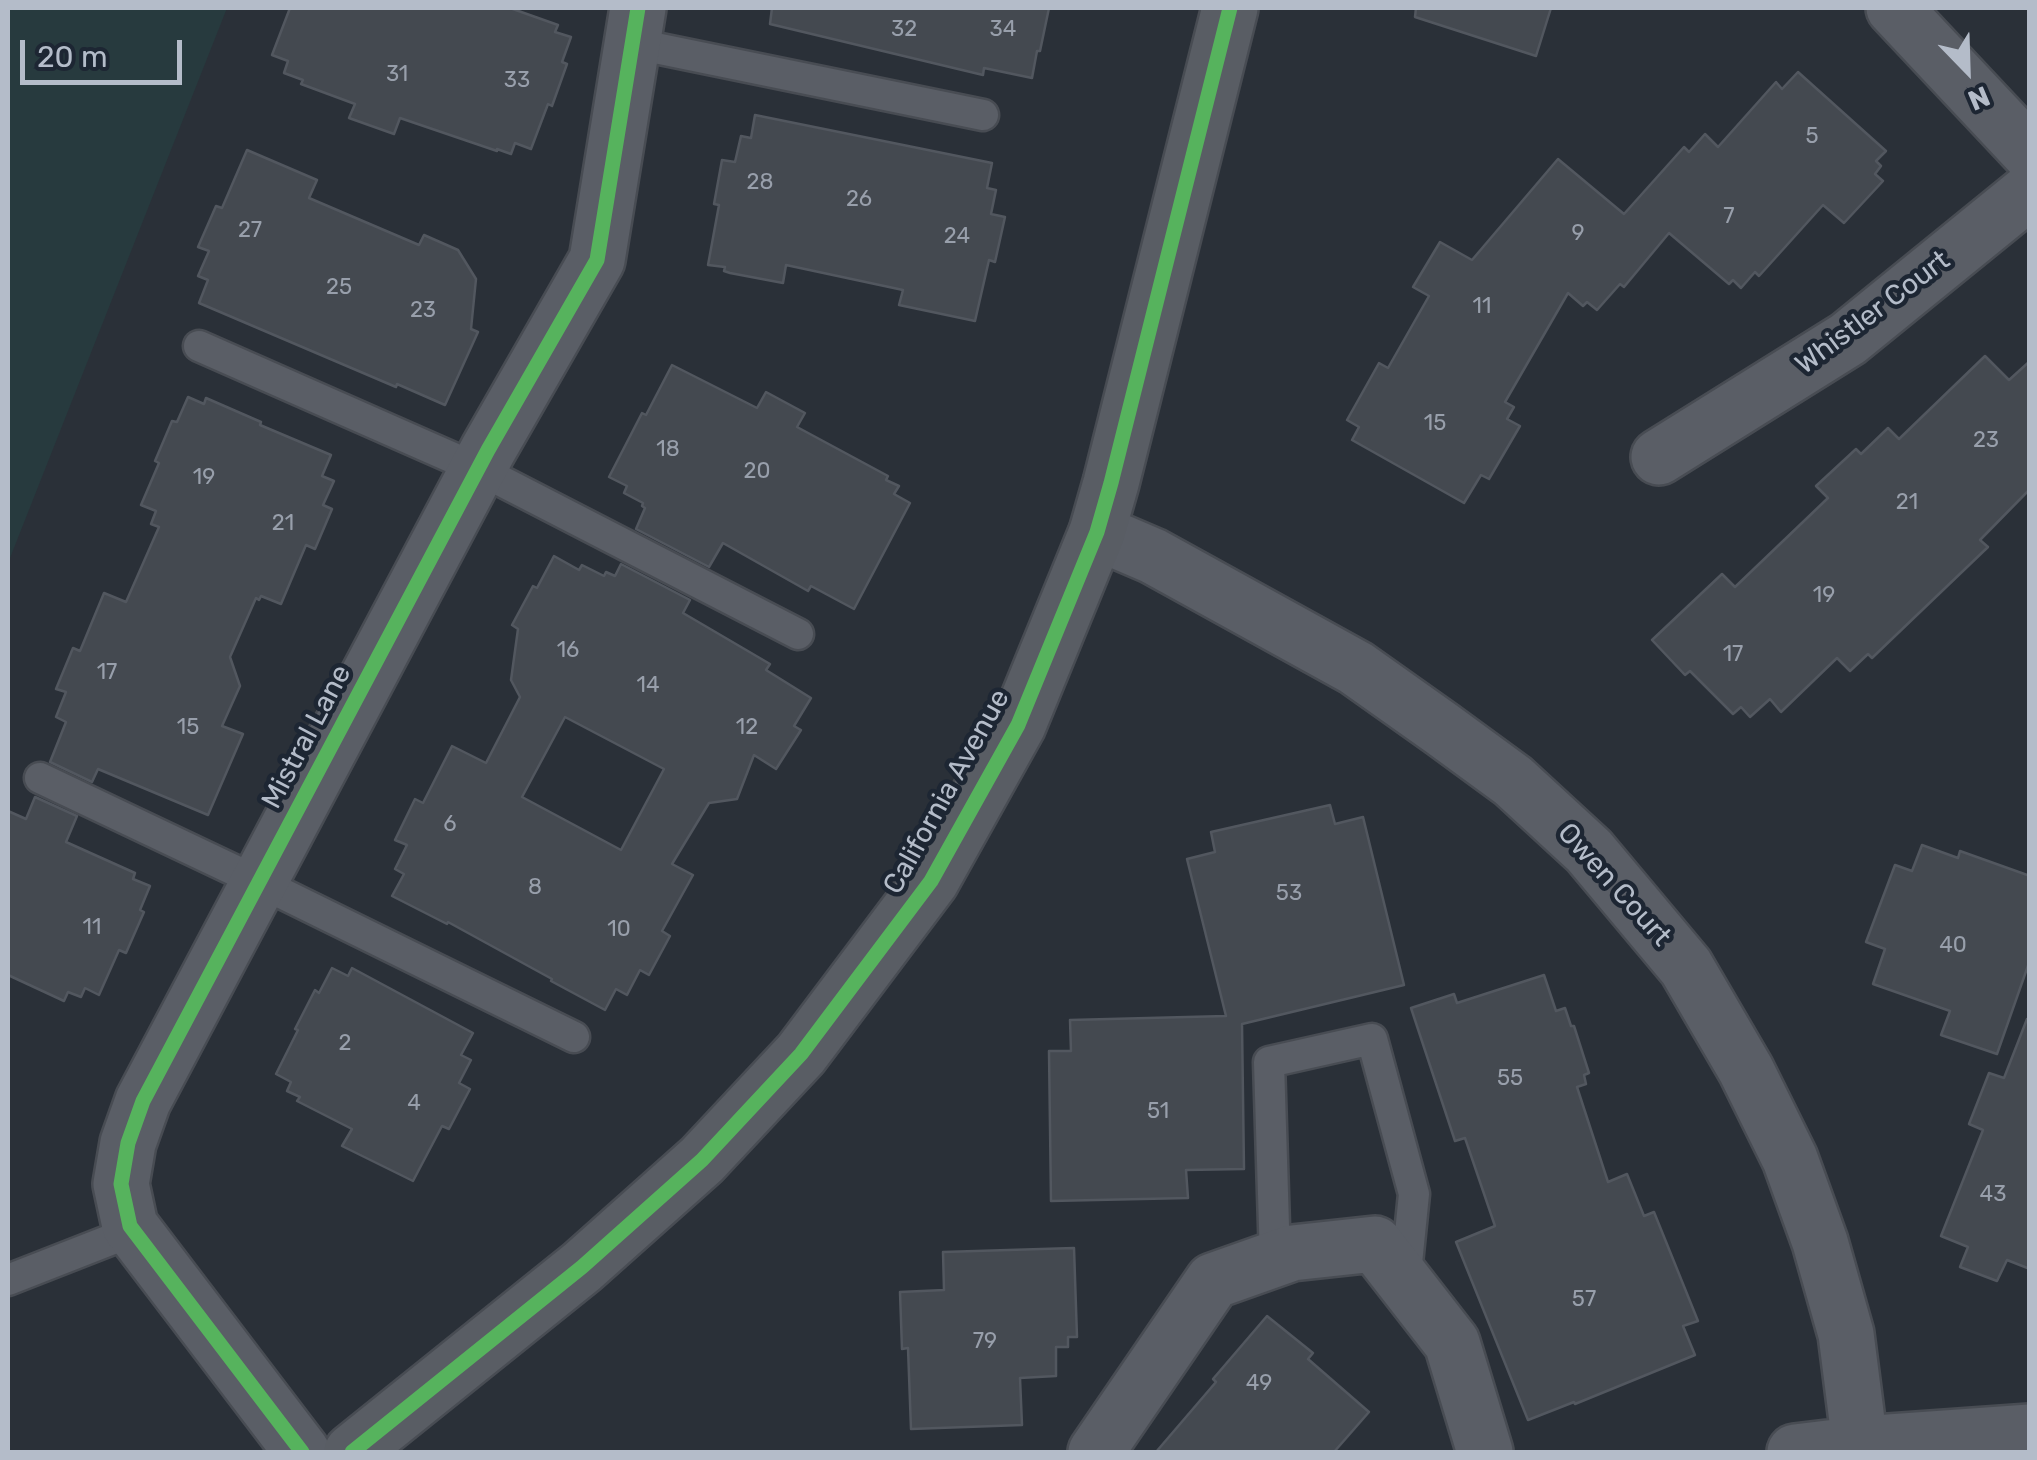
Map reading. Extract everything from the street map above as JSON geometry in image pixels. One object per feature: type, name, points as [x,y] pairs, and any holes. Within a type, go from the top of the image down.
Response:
[{"type":"street","name":"California Avenue","points":[[352,1452],[582,1267],[689,1172],[801,1054],[932,882],[1018,725],[1097,532],[1230,8]]},
{"type":"street","points":[[1894,8],[2030,153]]},
{"type":"street","name":"Mistral Lane","points":[[302,1452],[130,1226],[121,1184],[128,1142],[144,1101],[478,469],[597,260],[634,25]]},
{"type":"street","name":"Whistler Court","points":[[1660,457],[1848,339],[2030,191]]},
{"type":"street","name":"Owen Court","points":[[1097,532],[1153,556],[1370,678],[1513,781],[1589,851],[1642,913],[1686,967],[1746,1070],[1790,1159],[1820,1242],[1846,1334],[1861,1448]]},
{"type":"street","points":[[1096,1452],[1213,1281],[1292,1253],[1376,1244],[1452,1343],[1485,1452]]},
{"type":"street","points":[[1795,1452],[2030,1432]]},
{"type":"lane","points":[[634,25],[982,115]]},
{"type":"lane","points":[[200,346],[478,469],[798,634]]},
{"type":"lane","points":[[40,778],[574,1037]]},
{"type":"lane","points":[[1275,1259],[1269,1062],[1372,1039],[1414,1194],[1406,1282]]},
{"type":"lane","points":[[8,1280],[134,1231]]},
{"type":"green space","points":[[8,8],[227,8],[8,563]]},
{"type":"building","points":[[290,8],[510,8],[558,25],[555,32],[571,37],[562,62],[567,64],[531,149],[515,143],[511,154],[497,151],[400,118],[394,134],[349,118],[355,104],[301,84],[303,80],[284,73],[288,61],[272,55]]},
{"type":"building","points":[[772,8],[1049,8],[1032,78],[984,68],[983,75],[770,24]]},
{"type":"building","points":[[1416,8],[1551,8],[1536,56],[1415,17]]},
{"type":"building","points":[[1798,72],[1886,151],[1876,161],[1881,166],[1875,174],[1883,181],[1844,223],[1823,205],[1759,276],[1755,272],[1741,288],[1733,280],[1729,284],[1669,233],[1624,287],[1620,284],[1597,310],[1587,302],[1583,306],[1568,293],[1505,402],[1514,407],[1507,419],[1520,426],[1489,479],[1481,475],[1464,503],[1352,440],[1359,427],[1347,420],[1379,363],[1388,368],[1429,296],[1413,287],[1440,242],[1472,260],[1558,159],[1624,214],[1684,147],[1689,152],[1705,134],[1718,147],[1776,82],[1782,89]]},
{"type":"building","points":[[755,115],[992,163],[987,188],[996,190],[991,214],[1005,217],[995,262],[989,260],[975,321],[899,305],[903,290],[786,265],[783,283],[708,265],[722,160],[735,162],[741,136],[751,138]]},
{"type":"building","points":[[247,150],[317,180],[309,198],[419,245],[424,235],[458,250],[476,279],[471,329],[478,332],[445,405],[199,303],[208,280],[198,276],[209,251],[198,247],[216,206],[222,208]]},
{"type":"building","points":[[1985,356],[2009,380],[2030,361],[2030,489],[1980,540],[1988,547],[1872,658],[1868,654],[1850,671],[1837,658],[1781,712],[1770,699],[1750,717],[1741,707],[1733,714],[1690,671],[1685,675],[1652,640],[1722,574],[1735,587],[1828,498],[1816,486],[1856,449],[1861,454],[1888,428],[1899,439]]},
{"type":"building","points":[[672,365],[757,408],[766,392],[805,413],[797,427],[888,476],[886,480],[899,486],[894,494],[910,503],[854,609],[811,586],[808,591],[723,543],[709,567],[636,529],[645,508],[643,503],[624,493],[627,486],[609,477]]},
{"type":"building","points":[[188,397],[204,404],[206,398],[331,455],[322,476],[334,481],[323,505],[332,509],[315,549],[306,545],[281,604],[261,596],[256,598],[230,657],[240,686],[222,726],[243,734],[208,815],[98,769],[92,782],[50,762],[66,722],[56,717],[66,692],[56,689],[73,648],[80,651],[104,593],[126,602],[159,527],[151,524],[156,511],[141,505],[172,421],[177,422]]},
{"type":"building","points":[[554,556],[579,570],[582,565],[604,576],[606,572],[615,576],[621,564],[690,600],[683,613],[770,664],[766,670],[811,698],[794,726],[801,730],[776,769],[754,755],[737,799],[709,803],[672,864],[693,875],[662,931],[670,936],[649,975],[640,970],[627,995],[616,989],[605,1010],[448,922],[392,896],[404,874],[395,869],[407,845],[395,840],[415,799],[423,803],[452,746],[486,763],[520,697],[511,680],[518,629],[512,625],[533,586],[537,588]],"holes":[[[565,717],[664,769],[621,850],[522,797]]]},
{"type":"building","points":[[35,797],[77,816],[66,842],[135,873],[133,879],[150,886],[140,910],[144,912],[126,953],[119,950],[99,995],[85,988],[81,997],[68,992],[64,1001],[8,975],[8,811],[26,819]]},
{"type":"building","points":[[1330,805],[1335,824],[1363,817],[1404,985],[1242,1024],[1244,1169],[1186,1170],[1188,1198],[1051,1201],[1049,1051],[1071,1051],[1070,1020],[1226,1016],[1187,859],[1215,852],[1211,832]]},
{"type":"building","points":[[1922,845],[1958,858],[1960,851],[2030,876],[2030,960],[1997,1054],[1941,1035],[1950,1011],[1873,984],[1885,949],[1866,942],[1895,865],[1912,871]]},
{"type":"building","points":[[332,968],[348,976],[352,968],[473,1033],[461,1055],[471,1060],[459,1083],[470,1089],[449,1129],[442,1126],[413,1181],[342,1146],[352,1129],[297,1101],[300,1097],[287,1091],[291,1082],[276,1074],[315,990],[319,993]]},
{"type":"building","points":[[1544,975],[1556,1011],[1565,1008],[1574,1026],[1589,1073],[1584,1075],[1586,1084],[1577,1087],[1608,1182],[1627,1174],[1644,1216],[1654,1212],[1698,1321],[1683,1326],[1695,1355],[1528,1420],[1456,1242],[1495,1226],[1465,1138],[1455,1141],[1411,1008],[1454,994],[1457,1003]]},
{"type":"building","points":[[2027,1019],[2030,1269],[2007,1260],[1997,1281],[1960,1267],[1968,1247],[1941,1236],[1983,1130],[1969,1124],[1989,1073],[2004,1078]]},
{"type":"building","points":[[1074,1248],[1077,1337],[1068,1337],[1068,1347],[1056,1347],[1056,1376],[1020,1378],[1022,1425],[911,1429],[908,1348],[902,1349],[900,1292],[944,1290],[943,1252]]},
{"type":"building","points":[[1267,1316],[1313,1353],[1308,1359],[1369,1412],[1334,1452],[1156,1452],[1216,1382],[1213,1379]]},
{"type":"cycle path","points":[[302,1452],[130,1226],[121,1184],[128,1143],[143,1101],[488,450],[597,260],[638,8]]},
{"type":"cycle path","points":[[352,1452],[582,1267],[702,1160],[801,1054],[931,881],[1018,725],[1097,532],[1230,8]]}]
